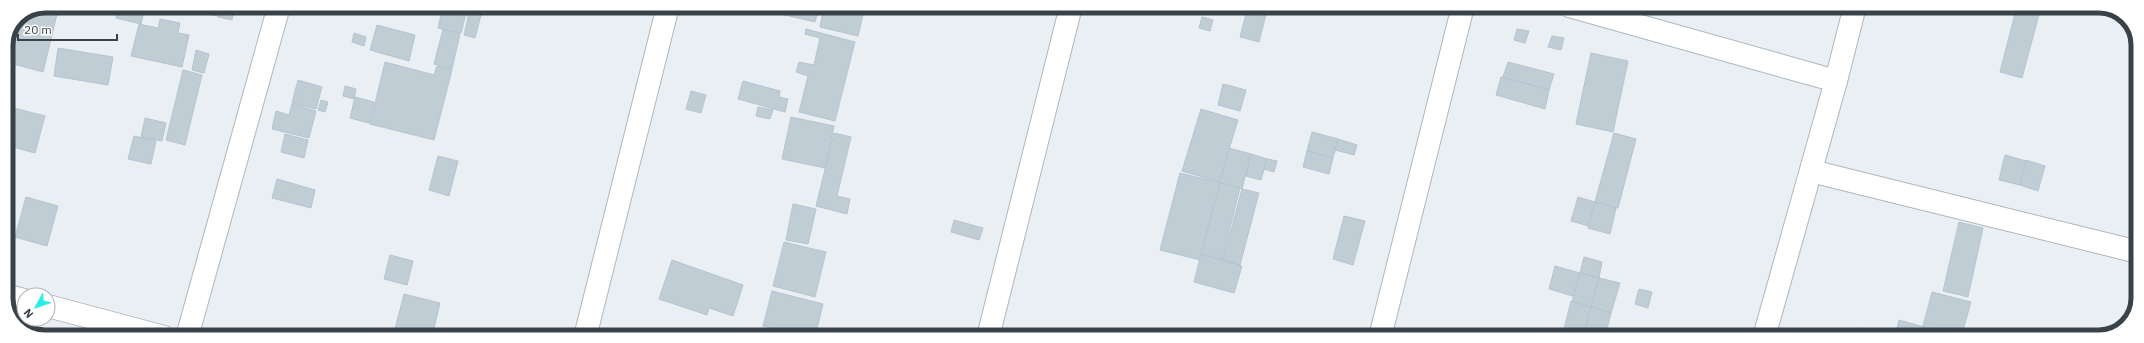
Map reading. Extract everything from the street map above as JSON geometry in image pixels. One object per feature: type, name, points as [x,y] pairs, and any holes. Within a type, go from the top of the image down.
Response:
[{"type":"street","points":[[189,330],[277,13]]},
{"type":"street","points":[[587,330],[666,13]]},
{"type":"street","points":[[990,330],[1069,13]]},
{"type":"street","points":[[1382,330],[1461,13]]},
{"type":"street","points":[[1594,13],[1836,82]]},
{"type":"street","points":[[1766,330],[1836,82],[1853,13]]},
{"type":"street","points":[[1810,171],[2131,250]]},
{"type":"street","points":[[56,308],[138,330]]},
{"type":"building","points":[[57,13],[43,72],[13,64],[13,45],[15,33],[22,22],[33,15]]},
{"type":"building","points":[[117,13],[143,13],[141,24],[116,18]]},
{"type":"building","points":[[204,13],[218,13],[217,16]]},
{"type":"building","points":[[219,13],[234,13],[232,20],[218,17]]},
{"type":"building","points":[[441,13],[466,13],[461,33],[438,28]]},
{"type":"building","points":[[469,13],[481,15],[475,38],[464,35]]},
{"type":"building","points":[[776,13],[817,13],[815,22]]},
{"type":"building","points":[[823,13],[863,13],[858,36],[820,27]]},
{"type":"building","points":[[1246,13],[1266,13],[1259,42],[1240,37]]},
{"type":"building","points":[[2015,13],[2039,13],[2022,78],[2000,72]]},
{"type":"building","points":[[1202,17],[1213,20],[1210,31],[1199,28]]},
{"type":"building","points":[[160,19],[180,23],[178,33],[189,35],[182,67],[131,56],[139,24],[158,28]]},
{"type":"building","points":[[377,25],[415,35],[409,61],[370,50]]},
{"type":"building","points":[[443,29],[460,34],[452,69],[434,64]]},
{"type":"building","points":[[806,29],[855,42],[835,121],[799,112],[808,76],[796,72],[799,62],[814,65],[820,38],[805,34]]},
{"type":"building","points":[[1517,29],[1529,31],[1525,43],[1514,40]]},
{"type":"building","points":[[354,33],[366,37],[364,46],[352,42]]},
{"type":"building","points":[[1552,36],[1564,38],[1561,50],[1548,47]]},
{"type":"building","points":[[58,48],[113,57],[108,85],[54,76]]},
{"type":"building","points":[[196,50],[209,54],[204,73],[192,70]]},
{"type":"building","points":[[1591,53],[1628,61],[1613,132],[1576,124]]},
{"type":"building","points":[[385,62],[434,75],[437,66],[452,70],[434,140],[370,124]]},
{"type":"building","points":[[1508,62],[1554,74],[1549,90],[1503,77]]},
{"type":"building","points":[[183,70],[202,75],[185,145],[166,140]]},
{"type":"building","points":[[1501,77],[1549,90],[1545,109],[1496,95]]},
{"type":"building","points":[[298,80],[322,87],[316,109],[292,103]]},
{"type":"building","points":[[743,81],[780,91],[779,97],[788,99],[785,112],[738,99]]},
{"type":"building","points":[[1223,84],[1246,90],[1240,111],[1218,105]]},
{"type":"building","points":[[345,86],[356,89],[354,99],[343,96]]},
{"type":"building","points":[[691,91],[706,95],[701,113],[686,109]]},
{"type":"building","points":[[355,97],[374,102],[369,123],[350,118]]},
{"type":"building","points":[[321,100],[328,102],[325,112],[318,110]]},
{"type":"building","points":[[292,104],[316,111],[309,138],[272,129],[276,111],[289,115]]},
{"type":"building","points":[[758,107],[773,110],[770,119],[756,116]]},
{"type":"building","points":[[13,108],[45,116],[35,153],[13,147]]},
{"type":"building","points":[[1201,109],[1238,120],[1219,182],[1182,171]]},
{"type":"building","points":[[791,117],[834,126],[825,168],[782,159]]},
{"type":"building","points":[[145,118],[166,123],[162,141],[141,137]]},
{"type":"building","points":[[1312,132],[1338,139],[1333,158],[1307,151]]},
{"type":"building","points":[[834,133],[851,137],[837,196],[850,199],[847,214],[816,206]]},
{"type":"building","points":[[1614,133],[1636,139],[1618,208],[1595,202]]},
{"type":"building","points":[[285,134],[308,140],[304,158],[281,152]]},
{"type":"building","points":[[134,136],[156,141],[151,164],[128,159]]},
{"type":"building","points":[[1338,139],[1357,145],[1354,155],[1335,150]]},
{"type":"building","points":[[1229,148],[1251,154],[1242,189],[1220,183]]},
{"type":"building","points":[[1307,151],[1333,158],[1329,174],[1303,167]]},
{"type":"building","points":[[1251,154],[1267,159],[1261,180],[1246,176]]},
{"type":"building","points":[[2005,155],[2026,161],[2020,185],[1999,180]]},
{"type":"building","points":[[438,156],[458,161],[449,196],[429,190]]},
{"type":"building","points":[[1267,159],[1277,161],[1274,172],[1264,169]]},
{"type":"building","points":[[2026,160],[2045,166],[2038,191],[2020,185]]},
{"type":"building","points":[[1180,173],[1220,183],[1200,260],[1160,250]]},
{"type":"building","points":[[277,179],[315,190],[311,208],[272,198]]},
{"type":"building","points":[[1220,183],[1240,188],[1222,260],[1201,254]]},
{"type":"building","points":[[1242,189],[1259,193],[1240,265],[1223,260]]},
{"type":"building","points":[[26,197],[58,206],[47,246],[15,237]]},
{"type":"building","points":[[1578,197],[1595,202],[1589,226],[1571,221]]},
{"type":"building","points":[[1595,202],[1616,208],[1610,234],[1588,228]]},
{"type":"building","points":[[793,204],[816,209],[808,244],[786,240]]},
{"type":"building","points":[[1344,216],[1365,221],[1353,265],[1333,259]]},
{"type":"building","points":[[954,220],[983,228],[979,240],[951,232]]},
{"type":"building","points":[[1959,222],[1983,228],[1968,297],[1943,291]]},
{"type":"building","points":[[784,242],[826,252],[815,297],[773,286]]},
{"type":"building","points":[[1201,254],[1242,266],[1234,293],[1194,282]]},
{"type":"building","points":[[390,255],[413,261],[407,285],[384,279]]},
{"type":"building","points":[[1584,257],[1602,262],[1599,278],[1580,273]]},
{"type":"building","points":[[672,260],[743,285],[733,316],[709,308],[707,315],[659,299]]},
{"type":"building","points":[[1555,266],[1580,273],[1573,296],[1549,289]]},
{"type":"building","points":[[1580,273],[1599,278],[1591,307],[1572,302]]},
{"type":"building","points":[[1599,278],[1620,283],[1611,313],[1591,307]]},
{"type":"building","points":[[1639,289],[1652,292],[1648,308],[1635,304]]},
{"type":"building","points":[[772,291],[823,304],[817,330],[777,330],[763,326]]},
{"type":"building","points":[[1932,292],[1971,302],[1963,330],[1937,330],[1923,326]]},
{"type":"building","points":[[404,294],[440,303],[434,330],[395,330]]},
{"type":"building","points":[[1571,301],[1591,307],[1585,330],[1564,330]]},
{"type":"building","points":[[1591,307],[1611,313],[1607,330],[1585,330]]},
{"type":"building","points":[[1899,320],[1935,330],[1897,330]]}]
